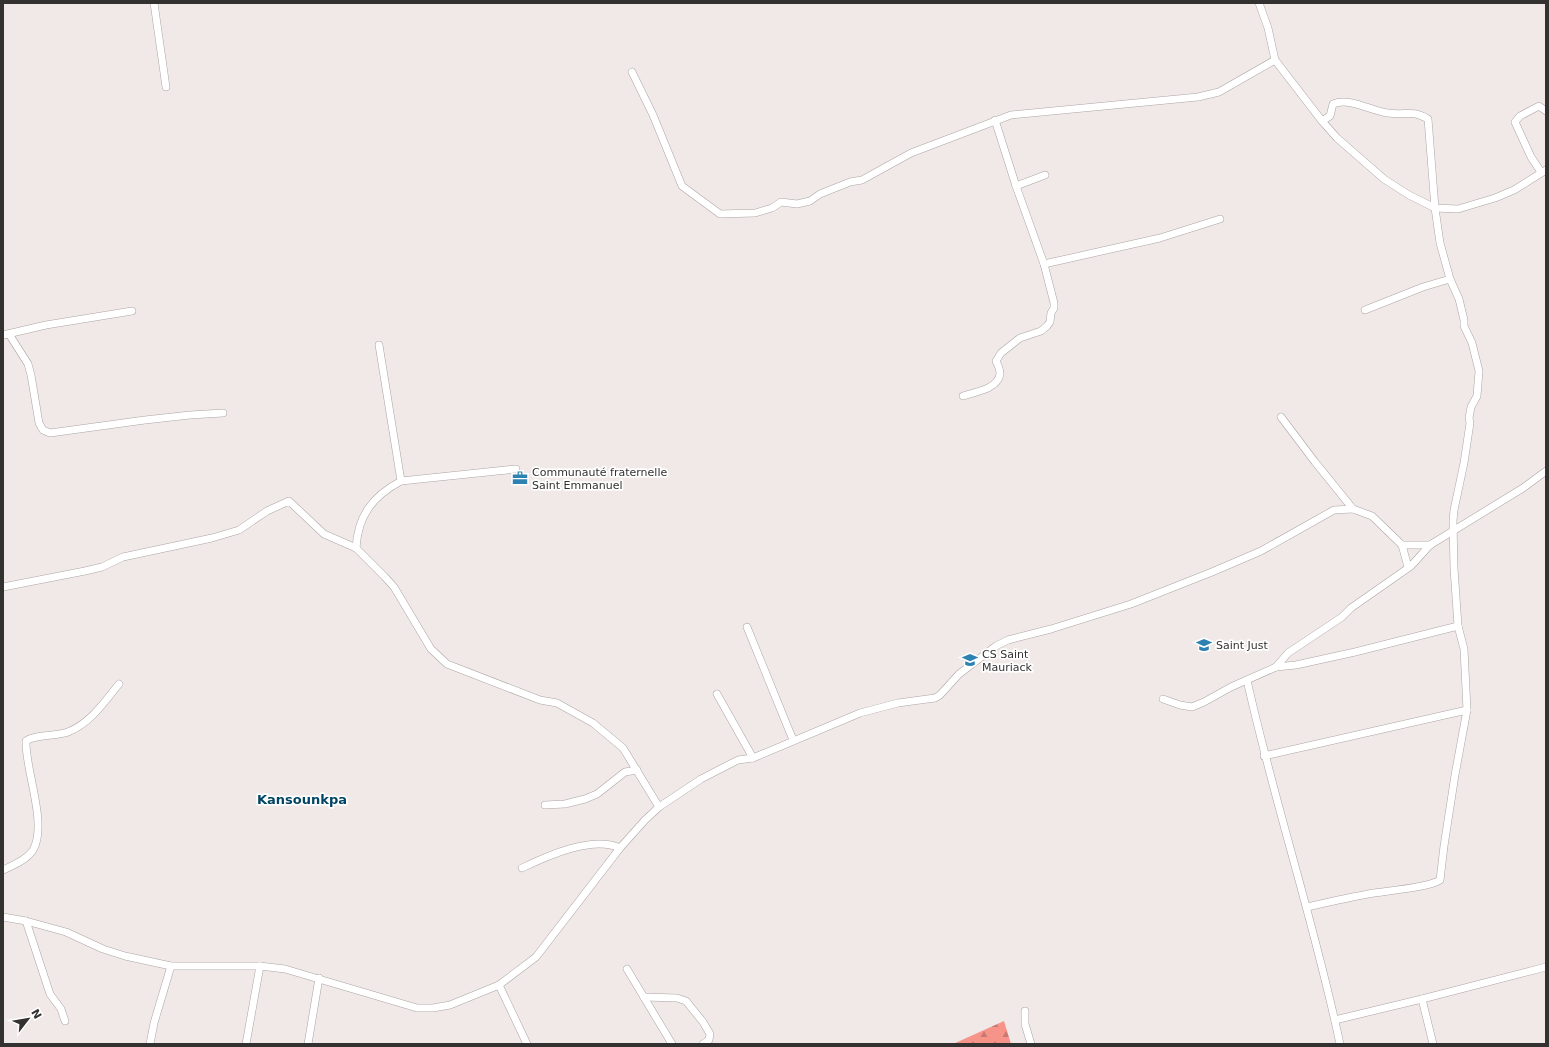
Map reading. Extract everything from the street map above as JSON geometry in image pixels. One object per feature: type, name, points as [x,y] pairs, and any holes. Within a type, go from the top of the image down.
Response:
[{"type":"street","points":[[154,3],[166,87]]},
{"type":"street","points":[[1259,3],[1268,28],[1275,60],[1322,121],[1337,138],[1384,179],[1409,195],[1435,208],[1458,208],[1495,198],[1514,190],[1543,171],[1531,156],[1515,122],[1520,116],[1539,106],[1546,111]]},
{"type":"street","points":[[632,72],[653,115],[682,186],[720,214],[755,214],[772,208],[781,202],[797,204],[810,201],[820,194],[850,182],[862,180],[911,153],[1011,115],[1190,98],[1219,92],[1275,60]]},
{"type":"street","points":[[1307,907],[1372,893],[1438,882],[1440,880],[1450,807],[1467,710],[1464,649],[1458,626],[1454,568],[1454,510],[1464,463],[1470,412],[1477,396],[1479,377],[1474,350],[1464,326],[1459,299],[1450,279],[1440,243],[1435,208],[1428,119],[1420,115],[1410,113],[1389,113],[1347,102],[1338,102],[1333,104],[1330,116],[1322,121]]},
{"type":"street","points":[[963,396],[996,383],[1000,373],[996,361],[1001,353],[1020,338],[1041,331],[1050,322],[1054,303],[1044,264],[1016,186],[995,120]]},
{"type":"street","points":[[1016,186],[1045,175]]},
{"type":"street","points":[[1044,264],[1160,238],[1220,219]]},
{"type":"street","points":[[1364,310],[1422,286],[1450,279]]},
{"type":"street","points":[[132,311],[46,325],[6,335],[28,364],[39,423],[43,430],[50,433],[153,419],[224,413]]},
{"type":"street","points":[[379,344],[401,481]]},
{"type":"street","points":[[1281,417],[1315,462],[1353,508],[1372,516],[1402,545],[1408,567]]},
{"type":"street","points":[[356,548],[362,520],[374,500],[386,489],[401,481],[516,469]]},
{"type":"street","points":[[1276,667],[1288,653],[1342,617],[1351,608],[1411,566],[1430,545],[1546,471]]},
{"type":"street","points":[[3,587],[85,571],[102,567],[124,557],[212,538],[238,530],[267,511],[289,501],[324,534],[356,548],[394,587],[431,649],[446,664],[540,700],[557,703],[593,723],[623,748],[659,807]]},
{"type":"street","points":[[3,917],[26,921],[66,932],[103,949],[125,956],[171,966],[260,966],[285,969],[417,1008],[433,1008],[450,1005],[499,985],[536,957],[620,848],[645,820],[659,807],[701,778],[738,760],[753,758],[860,713],[898,703],[935,698],[940,695],[960,674],[996,646],[1008,640],[1051,629],[1131,604],[1260,551],[1334,510],[1353,508]]},
{"type":"street","points":[[1402,545],[1430,545]]},
{"type":"street","points":[[1163,699],[1180,705],[1192,707],[1276,667],[1296,665],[1356,652],[1458,626]]},
{"type":"street","points":[[747,627],[793,740]]},
{"type":"street","points":[[1247,680],[1264,756],[1307,907],[1340,1044]]},
{"type":"street","points":[[3,870],[16,865],[33,851],[38,837],[35,795],[26,741],[32,738],[67,732],[79,726],[92,717],[119,684]]},
{"type":"street","points":[[717,694],[753,758]]},
{"type":"street","points":[[1264,756],[1467,710]]},
{"type":"street","points":[[545,805],[565,804],[585,800],[597,794],[625,772],[637,770]]},
{"type":"street","points":[[522,868],[550,855],[575,847],[611,845],[620,848]]},
{"type":"street","points":[[26,921],[50,994],[61,1009],[65,1021]]},
{"type":"street","points":[[150,1044],[154,1023],[171,966]]},
{"type":"street","points":[[246,1044],[260,966]]},
{"type":"street","points":[[1335,1020],[1546,967]]},
{"type":"street","points":[[627,969],[672,1044]]},
{"type":"street","points":[[308,1044],[319,978]]},
{"type":"street","points":[[499,985],[527,1044]]},
{"type":"street","points":[[644,997],[677,998],[686,1001],[703,1022],[710,1034],[709,1040],[703,1044]]},
{"type":"street","points":[[1422,999],[1433,1044]]},
{"type":"street","points":[[1025,1011],[1026,1024],[1031,1044]]},
{"type":"green space","points":[[1004,1021],[1011,1044],[953,1044]]},
{"type":"place","name":"Communauté fraternelle Saint Emmanuel","points":[[520,478]]},
{"type":"place","name":"Saint Just","points":[[1204,645]]},
{"type":"place","name":"CS Saint Mauriack","points":[[970,660]]},
{"type":"district","name":"Kansounkpa","points":[[302,799]]}]
